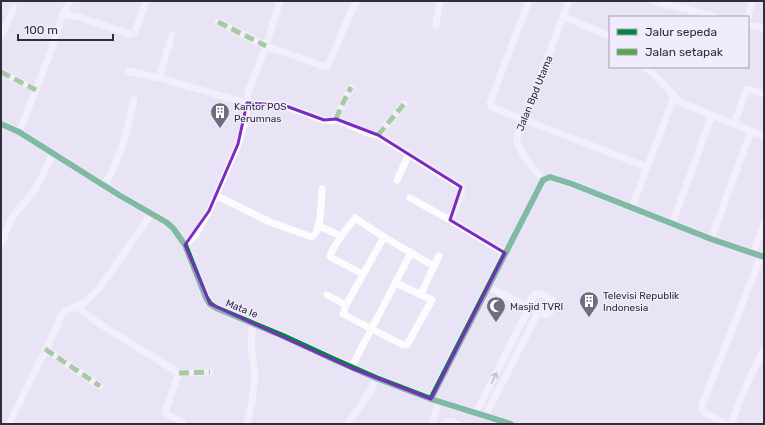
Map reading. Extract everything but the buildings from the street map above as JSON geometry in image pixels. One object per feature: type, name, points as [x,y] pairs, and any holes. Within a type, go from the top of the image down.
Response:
[{"type":"street","points":[[19,132],[51,51],[63,14],[70,1]]},
{"type":"street","points":[[63,14],[84,19],[130,34],[134,32],[146,1]]},
{"type":"street","points":[[186,244],[196,234],[217,196],[238,144],[245,122],[250,84],[266,46],[280,1]]},
{"type":"street","points":[[218,22],[266,46],[327,66],[357,1]]},
{"type":"street","points":[[436,25],[440,1]]},
{"type":"street","points":[[529,1],[490,102],[492,109],[647,166]]},
{"type":"street","name":"Jalan Bpd Utama","points":[[542,180],[525,157],[518,143],[518,135],[569,1]]},
{"type":"street","points":[[654,1],[712,16]]},
{"type":"street","points":[[748,16],[752,1]]},
{"type":"street","points":[[1,36],[14,8]]},
{"type":"street","points":[[564,17],[609,36]]},
{"type":"street","points":[[749,25],[764,28]]},
{"type":"street","points":[[159,78],[172,35]]},
{"type":"street","points":[[645,68],[652,72],[680,102],[764,136]]},
{"type":"street","points":[[128,71],[159,78],[247,103],[283,105],[324,120],[332,121],[336,119],[368,133],[378,135],[461,187],[462,192],[450,220]]},
{"type":"street","points":[[1,72],[36,90]]},
{"type":"street","points":[[336,119],[351,87]]},
{"type":"street","points":[[734,124],[747,89],[764,94]]},
{"type":"street","points":[[632,207],[674,97]]},
{"type":"street","points":[[104,186],[125,139],[134,100]]},
{"type":"street","points":[[378,135],[404,104]]},
{"type":"street","points":[[672,224],[712,115]]},
{"type":"street","name":"Mata Ie","points":[[2,127],[19,132],[104,186],[166,222],[186,244],[206,298],[210,304],[216,308],[376,378],[486,416],[493,421],[511,424]]},
{"type":"street","points":[[711,239],[751,131]]},
{"type":"street","points":[[1,244],[12,217],[35,190],[54,154]]},
{"type":"street","points":[[397,180],[410,154]]},
{"type":"street","points":[[431,398],[542,180],[550,177],[762,257],[702,405],[702,410],[704,412],[726,424]]},
{"type":"street","points":[[217,196],[270,222],[310,236],[314,235],[319,226],[322,189]]},
{"type":"street","points":[[410,198],[505,253]]},
{"type":"street","points":[[9,424],[60,317],[65,311],[84,303],[106,279],[151,214]]},
{"type":"street","points":[[363,274],[331,258],[331,254],[341,236],[355,218],[434,266]]},
{"type":"street","points":[[753,253],[764,224]]},
{"type":"street","points":[[319,226],[341,236]]},
{"type":"street","points":[[384,237],[343,313],[404,345],[407,345],[432,302],[431,299],[396,283]]},
{"type":"street","points":[[351,368],[411,253]]},
{"type":"street","points":[[421,294],[439,256]]},
{"type":"street","points":[[476,413],[503,361],[528,307],[535,294],[543,294],[552,299],[553,304],[546,316],[538,313],[528,307],[488,286]]},
{"type":"street","points":[[327,295],[346,306]]},
{"type":"street","points":[[77,307],[98,323],[179,373],[210,372]]},
{"type":"street","points":[[486,416],[538,313]]},
{"type":"street","points":[[247,424],[255,376],[251,345],[253,323]]},
{"type":"street","points":[[45,349],[100,386]]},
{"type":"street","points":[[731,424],[743,392],[764,349]]},
{"type":"street","points":[[503,361],[511,366]]},
{"type":"street","points":[[179,373],[165,412],[167,415],[181,420],[184,424]]},
{"type":"street","points":[[348,424],[373,387],[376,378]]},
{"type":"street","points":[[432,424],[439,401]]},
{"type":"street","points":[[444,424],[450,421],[458,424]]},
{"type":"highlighted area","points":[[247,103],[283,105],[324,120],[336,119],[378,135],[461,187],[450,220],[505,253],[431,399],[351,368],[210,304],[185,245],[209,211],[238,144]]},
{"type":"marked path","points":[[218,22],[266,46]]},
{"type":"marked path","points":[[1,72],[36,90]]},
{"type":"marked path","points":[[336,119],[351,87]]},
{"type":"marked path","points":[[378,135],[404,104]]},
{"type":"marked path","points":[[45,349],[100,386]]},
{"type":"marked path","points":[[179,373],[210,372]]},
{"type":"cycle path","points":[[1,124],[19,132],[119,195],[166,222],[173,228],[185,245],[206,298],[210,304],[216,308],[283,336],[376,378],[431,399],[511,424]]},
{"type":"cycle path","points":[[431,399],[543,180],[550,177],[572,184],[711,239],[764,257]]},
{"type":"place","name":"Kantor POS Perumnas","points":[[220,129]]},
{"type":"place","name":"Televisi Republik Indonesia","points":[[589,318]]},
{"type":"place","name":"Masjid TVRI","points":[[496,323]]}]
